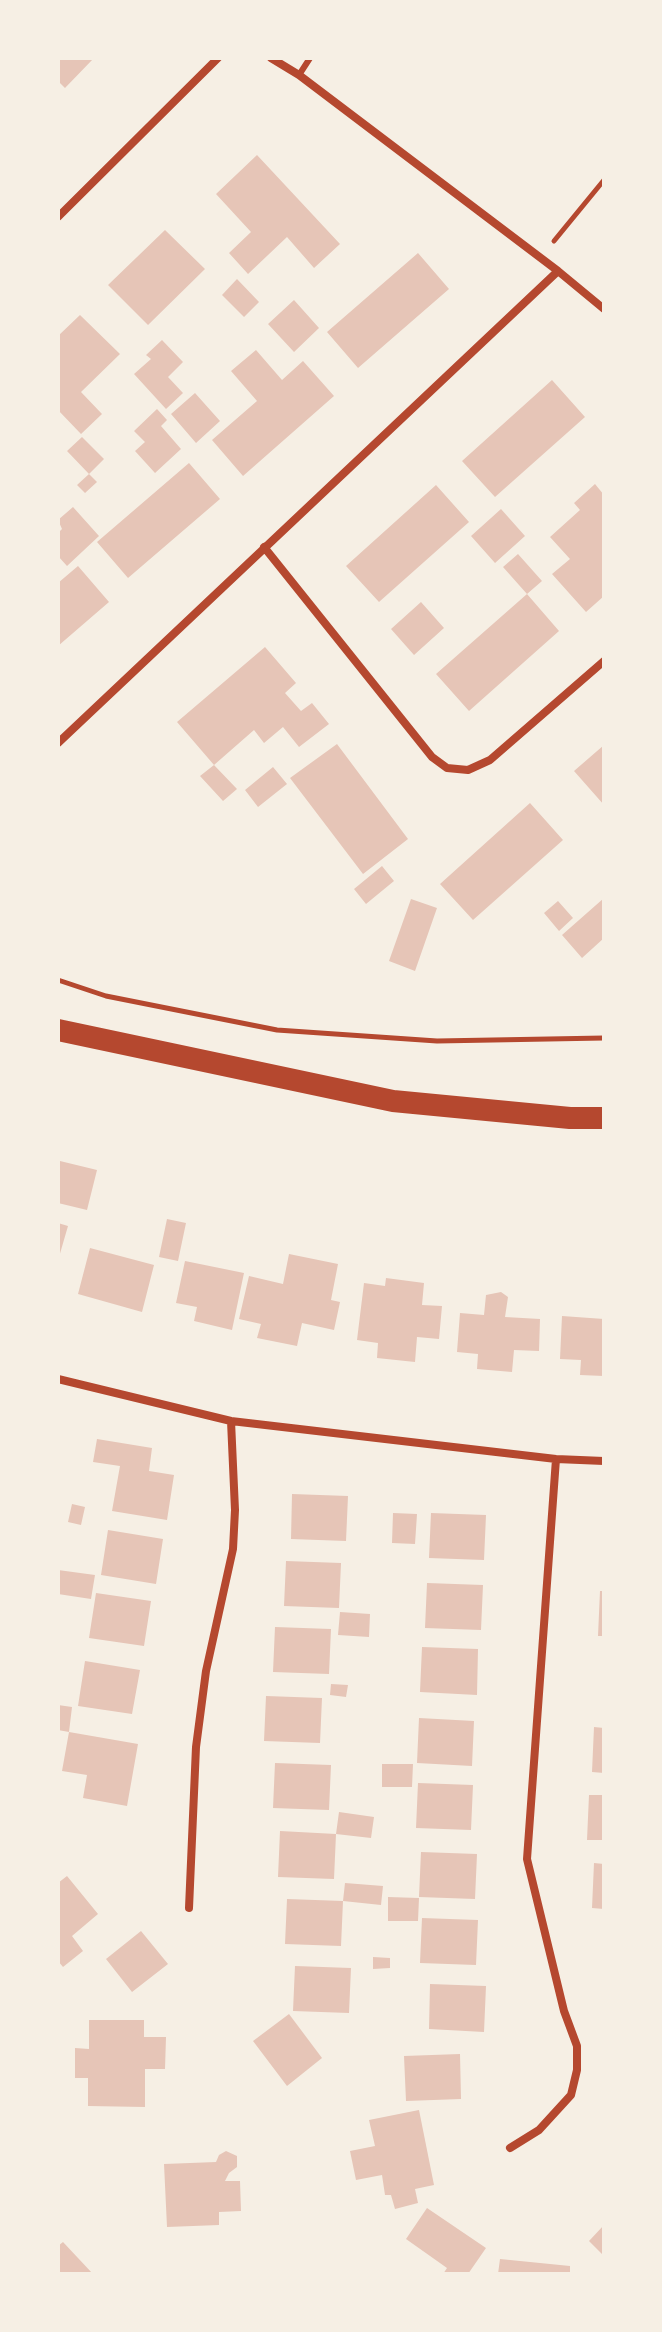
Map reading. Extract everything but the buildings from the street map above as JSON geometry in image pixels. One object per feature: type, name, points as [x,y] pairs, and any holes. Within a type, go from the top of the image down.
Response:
[{"type":"highway","points":[[58,1030],[393,1101],[570,1118],[604,1118]]},
{"type":"street","points":[[58,217],[218,58]]},
{"type":"street","points":[[271,58],[299,75],[604,309]]},
{"type":"street","points":[[58,743],[558,271]]},
{"type":"street","points":[[264,547],[432,757],[447,768],[468,770],[490,760],[604,661]]},
{"type":"street","points":[[58,1379],[231,1421],[556,1459],[604,1461]]},
{"type":"street","points":[[189,1908],[196,1747],[206,1671],[233,1549],[235,1510],[231,1421]]},
{"type":"street","points":[[510,2148],[539,2130],[571,2095],[577,2070],[577,2046],[564,2011],[527,1859],[556,1459]]},
{"type":"lane","points":[[299,75],[310,58]]},
{"type":"path","points":[[539,257],[604,180]]},
{"type":"path","points":[[58,980],[106,996],[277,1030],[437,1041],[604,1038]]}]
